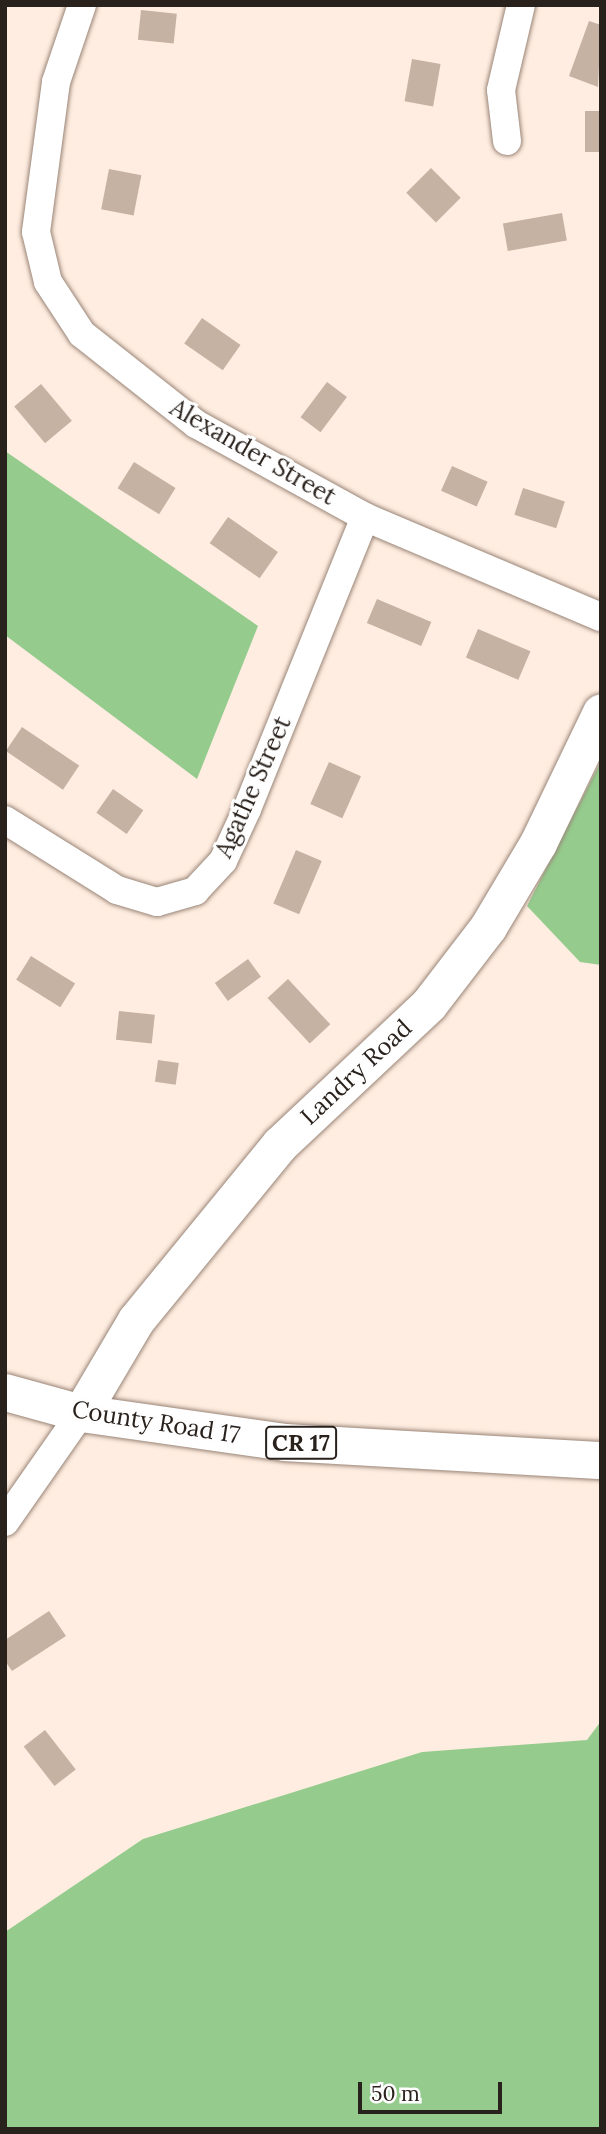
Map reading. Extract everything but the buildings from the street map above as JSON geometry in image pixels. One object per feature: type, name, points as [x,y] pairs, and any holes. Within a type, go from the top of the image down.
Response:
[{"type":"main road","name":"Landry Road","points":[[81,1413],[136,1320],[279,1144],[429,1004],[488,927],[538,843],[601,712]]},
{"type":"main road","name":"County Road 17","points":[[5,1392],[81,1413],[285,1442],[601,1461]]},
{"type":"street","name":"Alexander Street","points":[[82,5],[57,82],[36,232],[48,282],[82,334],[135,379],[196,424],[365,517],[601,617]]},
{"type":"street","points":[[507,141],[501,90],[521,5]]},
{"type":"street","name":"Agathe Street","points":[[5,820],[117,890],[157,902],[195,891],[223,861],[247,809],[365,517]]},
{"type":"street","points":[[5,1522],[81,1413]]},
{"type":"green space","points":[[5,451],[258,626],[197,779],[5,635]]},
{"type":"green space","points":[[601,761],[601,965],[580,962],[527,906]]},
{"type":"green space","points":[[601,1721],[601,2129],[5,2129],[5,1932],[143,1839],[422,1752],[587,1740]]}]
